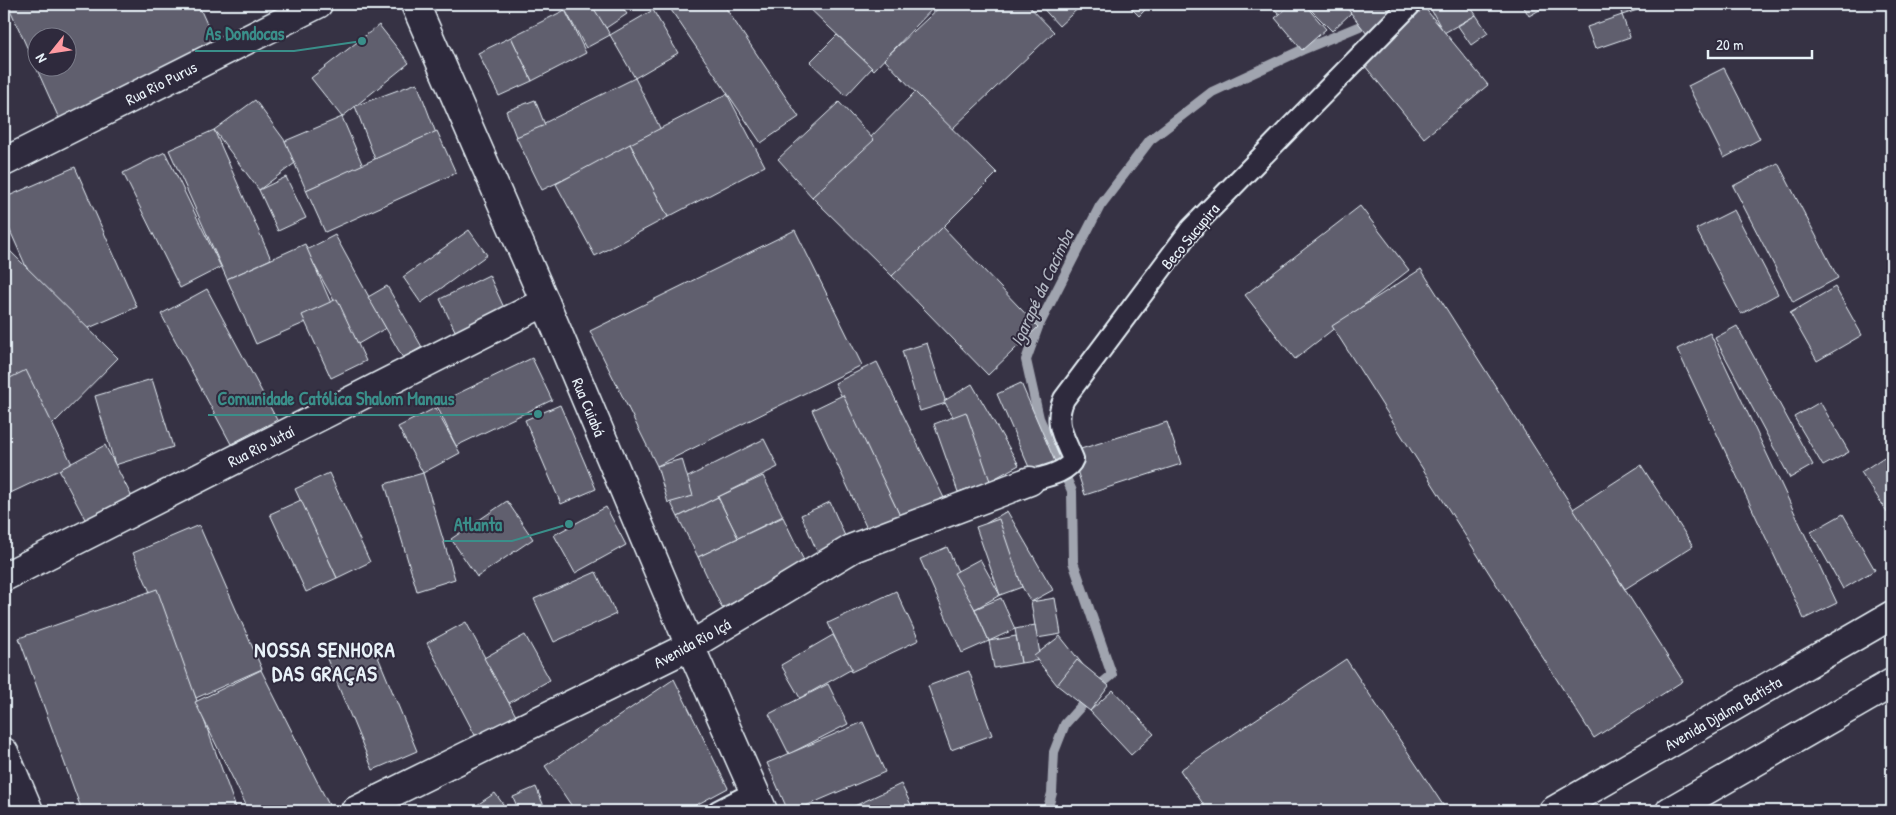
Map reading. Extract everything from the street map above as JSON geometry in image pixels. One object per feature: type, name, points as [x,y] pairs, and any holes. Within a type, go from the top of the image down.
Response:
[{"type":"street","name":"Rua Rio Purus","points":[[4,162],[318,4]]},
{"type":"street","name":"Rua Cuiabá","points":[[415,4],[545,302],[690,646],[759,802]]},
{"type":"street","name":"Rua Rio Jutaí","points":[[4,577],[545,302]]},
{"type":"street","name":"Avenida Rio Içá","points":[[355,811],[690,646],[853,548],[1041,478]]},
{"type":"street","name":"Avenida Djalma Batista","points":[[1553,811],[1892,615]]},
{"type":"street","points":[[1682,808],[1892,682]]},
{"type":"street","points":[[4,752],[29,811]]},
{"type":"lane","name":"Beco Sucupira","points":[[1041,478],[1063,469],[1073,462],[1074,458],[1059,424],[1060,408],[1064,399],[1192,229],[1410,4]]},
{"type":"lane","points":[[718,811],[759,802]]},
{"type":"building","points":[[198,4],[219,51],[61,123],[41,78],[78,78],[78,28],[28,28],[28,50],[8,5]]},
{"type":"building","points":[[562,4],[593,4],[610,35],[586,48]]},
{"type":"building","points":[[591,4],[620,4],[627,14],[606,28]]},
{"type":"building","points":[[621,4],[634,4],[624,8]]},
{"type":"building","points":[[667,4],[723,4],[799,117],[761,143]]},
{"type":"building","points":[[805,4],[937,4],[874,70]]},
{"type":"building","points":[[943,4],[1027,4],[1054,32],[951,130],[884,59]]},
{"type":"building","points":[[1039,4],[1083,4],[1059,26]]},
{"type":"building","points":[[1127,4],[1151,4],[1139,16]]},
{"type":"building","points":[[1270,4],[1292,4],[1280,15]]},
{"type":"building","points":[[1292,4],[1304,4],[1326,29],[1302,50],[1275,18]]},
{"type":"building","points":[[1305,4],[1342,4],[1351,13],[1332,31]]},
{"type":"building","points":[[1344,4],[1393,4],[1401,15],[1370,38]]},
{"type":"building","points":[[1428,4],[1469,4],[1476,15],[1444,33]]},
{"type":"building","points":[[1522,4],[1550,4],[1529,16]]},
{"type":"building","points":[[1619,4],[1656,4],[1622,15]]},
{"type":"building","points":[[1424,7],[1488,85],[1424,138],[1360,60]]},
{"type":"building","points":[[565,10],[586,53],[532,81],[511,37]]},
{"type":"building","points":[[653,10],[678,53],[635,78],[610,35]]},
{"type":"building","points":[[1476,15],[1488,33],[1471,45],[1458,26]]},
{"type":"building","points":[[1622,15],[1630,37],[1595,49],[1587,27]]},
{"type":"building","points":[[379,25],[409,63],[342,117],[311,78]]},
{"type":"building","points":[[837,35],[872,68],[846,96],[810,62]]},
{"type":"building","points":[[511,37],[532,81],[499,96],[478,53]]},
{"type":"building","points":[[1724,68],[1760,139],[1724,158],[1688,86]]},
{"type":"building","points":[[635,78],[662,132],[542,190],[516,137]]},
{"type":"building","points":[[417,83],[437,136],[375,159],[355,106]]},
{"type":"building","points":[[915,92],[997,173],[893,277],[812,197]]},
{"type":"building","points":[[727,94],[765,166],[668,217],[630,144]]},
{"type":"building","points":[[255,100],[299,160],[259,190],[214,130]]},
{"type":"building","points":[[535,100],[545,125],[516,137],[506,111]]},
{"type":"building","points":[[839,102],[874,140],[812,197],[778,159]]},
{"type":"building","points":[[342,117],[363,166],[306,190],[285,141]]},
{"type":"building","points":[[214,130],[271,259],[227,279],[169,150]]},
{"type":"building","points":[[437,131],[456,173],[325,232],[306,190]]},
{"type":"building","points":[[630,144],[668,217],[595,256],[556,184]]},
{"type":"building","points":[[165,152],[221,267],[180,288],[123,173]]},
{"type":"building","points":[[1778,163],[1838,278],[1793,302],[1733,186]]},
{"type":"building","points":[[75,167],[137,307],[59,341],[4,217],[4,198]]},
{"type":"building","points":[[286,177],[306,218],[278,231],[259,190]]},
{"type":"building","points":[[1360,206],[1409,270],[1295,359],[1245,295]]},
{"type":"building","points":[[1734,210],[1778,294],[1741,314],[1696,229]]},
{"type":"building","points":[[943,227],[1038,327],[988,375],[892,276]]},
{"type":"building","points":[[469,230],[487,255],[421,303],[403,277]]},
{"type":"building","points":[[795,230],[862,365],[657,466],[590,331]]},
{"type":"building","points":[[335,235],[386,328],[358,344],[306,250]]},
{"type":"building","points":[[305,244],[334,310],[256,344],[227,279]]},
{"type":"building","points":[[4,245],[118,358],[52,425],[4,377]]},
{"type":"building","points":[[1421,269],[1683,681],[1594,738],[1332,326]]},
{"type":"building","points":[[489,275],[506,312],[457,335],[440,299]]},
{"type":"building","points":[[387,286],[422,347],[403,358],[368,297]]},
{"type":"building","points":[[1835,287],[1862,335],[1817,361],[1790,313]]},
{"type":"building","points":[[207,289],[277,420],[231,444],[161,314]]},
{"type":"building","points":[[337,299],[366,361],[331,378],[302,315]]},
{"type":"building","points":[[1737,326],[1813,465],[1790,478],[1715,338]]},
{"type":"building","points":[[1710,333],[1837,603],[1804,619],[1677,349]]},
{"type":"building","points":[[927,343],[946,403],[920,411],[902,351]]},
{"type":"building","points":[[532,358],[552,400],[456,446],[436,404]]},
{"type":"building","points":[[877,362],[944,498],[901,518],[835,383]]},
{"type":"building","points":[[26,370],[72,464],[4,496],[4,381]]},
{"type":"building","points":[[152,379],[173,447],[115,465],[95,396]]},
{"type":"building","points":[[1021,383],[1059,471],[1035,481],[997,394]]},
{"type":"building","points":[[972,384],[1019,465],[990,481],[944,401]]},
{"type":"building","points":[[843,395],[901,518],[869,533],[812,410]]},
{"type":"building","points":[[1820,402],[1849,452],[1823,466],[1794,417]]},
{"type":"building","points":[[560,405],[596,489],[561,504],[525,420]]},
{"type":"building","points":[[435,408],[460,453],[423,473],[398,427]]},
{"type":"building","points":[[966,412],[990,481],[958,492],[934,424]]},
{"type":"building","points":[[1167,422],[1181,464],[1085,495],[1071,452]]},
{"type":"building","points":[[764,439],[778,467],[678,517],[664,489]]},
{"type":"building","points":[[105,445],[132,497],[86,521],[59,470]]},
{"type":"building","points":[[1892,452],[1892,519],[1861,472]]},
{"type":"building","points":[[682,459],[693,496],[668,503],[657,466]]},
{"type":"building","points":[[1641,465],[1693,546],[1625,589],[1573,509]]},
{"type":"building","points":[[329,473],[370,562],[337,578],[295,489]]},
{"type":"building","points":[[423,473],[455,579],[417,591],[385,484]]},
{"type":"building","points":[[763,476],[783,516],[738,538],[718,497]]},
{"type":"building","points":[[718,497],[738,538],[698,557],[678,517]]},
{"type":"building","points":[[301,500],[337,578],[306,592],[270,514]]},
{"type":"building","points":[[507,501],[533,539],[477,577],[451,539]]},
{"type":"building","points":[[830,502],[849,545],[820,558],[801,515]]},
{"type":"building","points":[[606,507],[626,545],[575,573],[554,535]]},
{"type":"building","points":[[1007,511],[1053,590],[1031,602],[985,524]]},
{"type":"building","points":[[1843,514],[1875,570],[1843,589],[1811,532]]},
{"type":"building","points":[[783,517],[807,567],[722,608],[698,557]]},
{"type":"building","points":[[999,519],[1022,587],[1000,595],[976,527]]},
{"type":"building","points":[[199,525],[262,669],[196,698],[133,553]]},
{"type":"building","points":[[947,547],[989,641],[962,653],[920,559]]},
{"type":"building","points":[[980,559],[1000,595],[975,609],[954,573]]},
{"type":"building","points":[[596,572],[616,614],[554,642],[534,599]]},
{"type":"building","points":[[157,589],[237,811],[82,811],[19,638]]},
{"type":"building","points":[[896,591],[919,640],[851,672],[828,623]]},
{"type":"building","points":[[1001,598],[1015,629],[989,641],[975,609]]},
{"type":"building","points":[[1055,598],[1061,634],[1037,638],[1031,602]]},
{"type":"building","points":[[466,622],[516,716],[476,737],[427,643]]},
{"type":"building","points":[[1035,625],[1041,660],[1021,663],[1015,629]]},
{"type":"building","points":[[525,635],[550,680],[509,703],[484,658]]},
{"type":"building","points":[[833,635],[852,669],[800,698],[781,665]]},
{"type":"building","points":[[1016,636],[1021,663],[994,668],[989,641]]},
{"type":"building","points":[[1060,636],[1083,665],[1057,685],[1034,656]]},
{"type":"building","points":[[371,640],[417,751],[373,770],[327,659]]},
{"type":"building","points":[[1346,659],[1447,811],[1208,811],[1180,770]]},
{"type":"building","points":[[1077,660],[1109,686],[1090,711],[1057,685]]},
{"type":"building","points":[[261,670],[332,811],[249,811],[195,702]]},
{"type":"building","points":[[969,671],[992,735],[951,750],[928,686]]},
{"type":"building","points":[[674,679],[728,788],[685,811],[575,811],[545,766]]},
{"type":"building","points":[[828,684],[848,724],[789,754],[769,714]]},
{"type":"building","points":[[1113,690],[1154,734],[1131,755],[1090,711]]},
{"type":"building","points":[[863,722],[885,772],[794,811],[788,811],[767,763]]},
{"type":"building","points":[[901,784],[914,811],[844,811]]},
{"type":"building","points":[[536,787],[546,811],[519,811],[513,797]]},
{"type":"building","points":[[495,793],[508,811],[468,811]]},
{"type":"building","points":[[1199,806],[1203,811],[1192,811]]},
{"type":"waterway","name":"Igarapé da Cacimba","points":[[1047,811],[1052,793],[1054,752],[1065,724],[1100,685],[1112,675],[1073,562],[1072,491],[1039,418],[1026,360],[1038,327],[1100,206],[1150,140],[1212,92],[1302,50],[1372,21]]},
{"type":"place","name":"As Dondocas","points":[[362,41]]},
{"type":"place","name":"Comunidade Católica Shalom Manaus","points":[[538,414]]},
{"type":"place","name":"Atlanta","points":[[569,524]]},
{"type":"district","name":"NOSSA SENHORA DAS GRAÇAS","points":[[325,662]]}]
